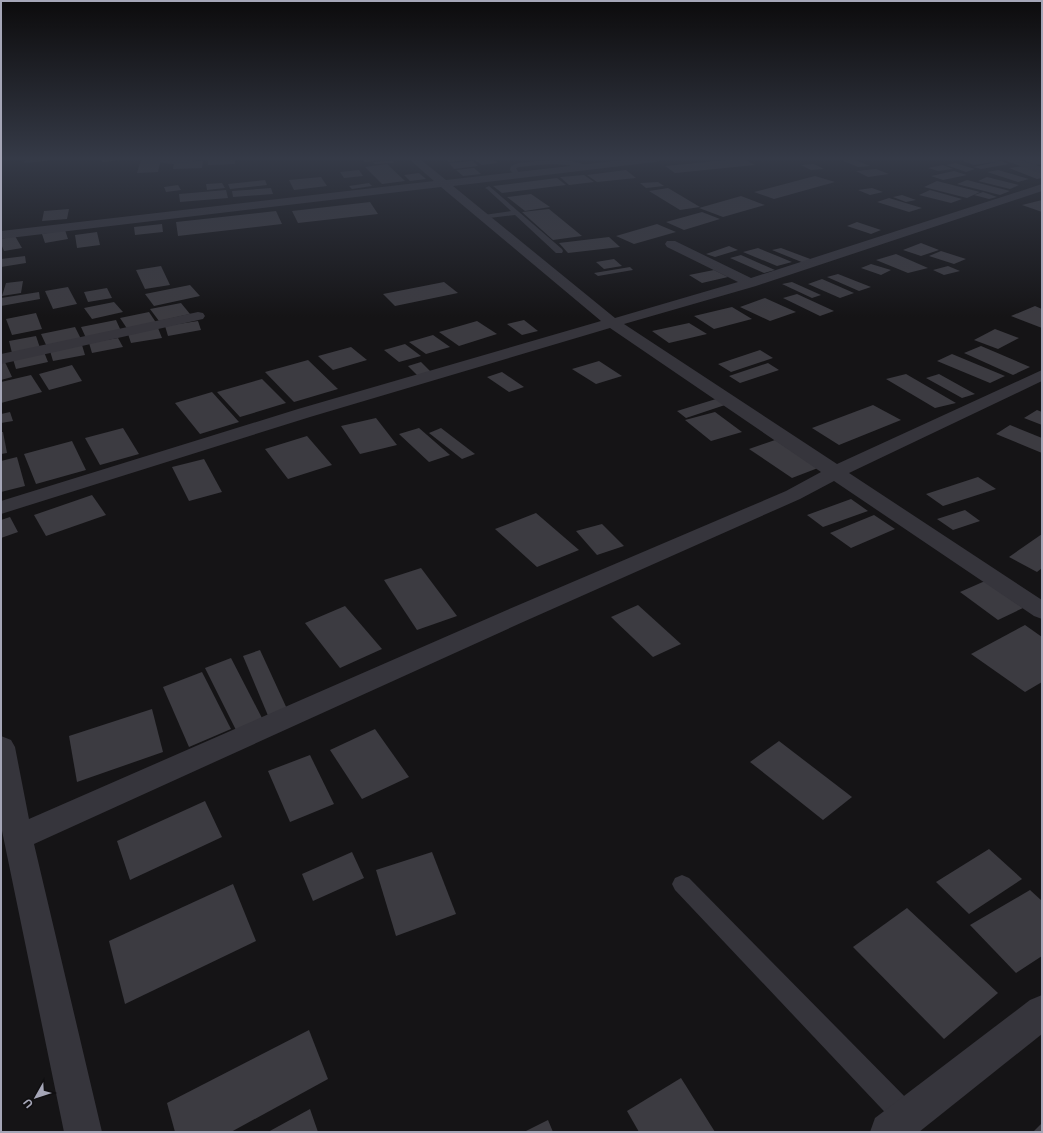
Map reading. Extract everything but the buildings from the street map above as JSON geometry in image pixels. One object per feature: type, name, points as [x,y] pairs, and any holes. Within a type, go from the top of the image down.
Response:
[{"type":"street","points":[[1,235],[198,212]]},
{"type":"street","points":[[478,212],[612,322],[1042,611]]},
{"type":"street","points":[[1,508],[304,414],[751,282],[966,212]]},
{"type":"street","points":[[671,244],[751,282]]},
{"type":"street","points":[[1,359],[198,316]]},
{"type":"street","points":[[18,838],[515,616],[793,495],[836,472],[1042,375]]},
{"type":"street","points":[[1,747],[18,838],[83,1132]]},
{"type":"street","points":[[905,1127],[1042,1012]]},
{"type":"lane","points":[[484,217],[516,213],[559,251]]},
{"type":"lane","points":[[682,884],[905,1127]]}]
